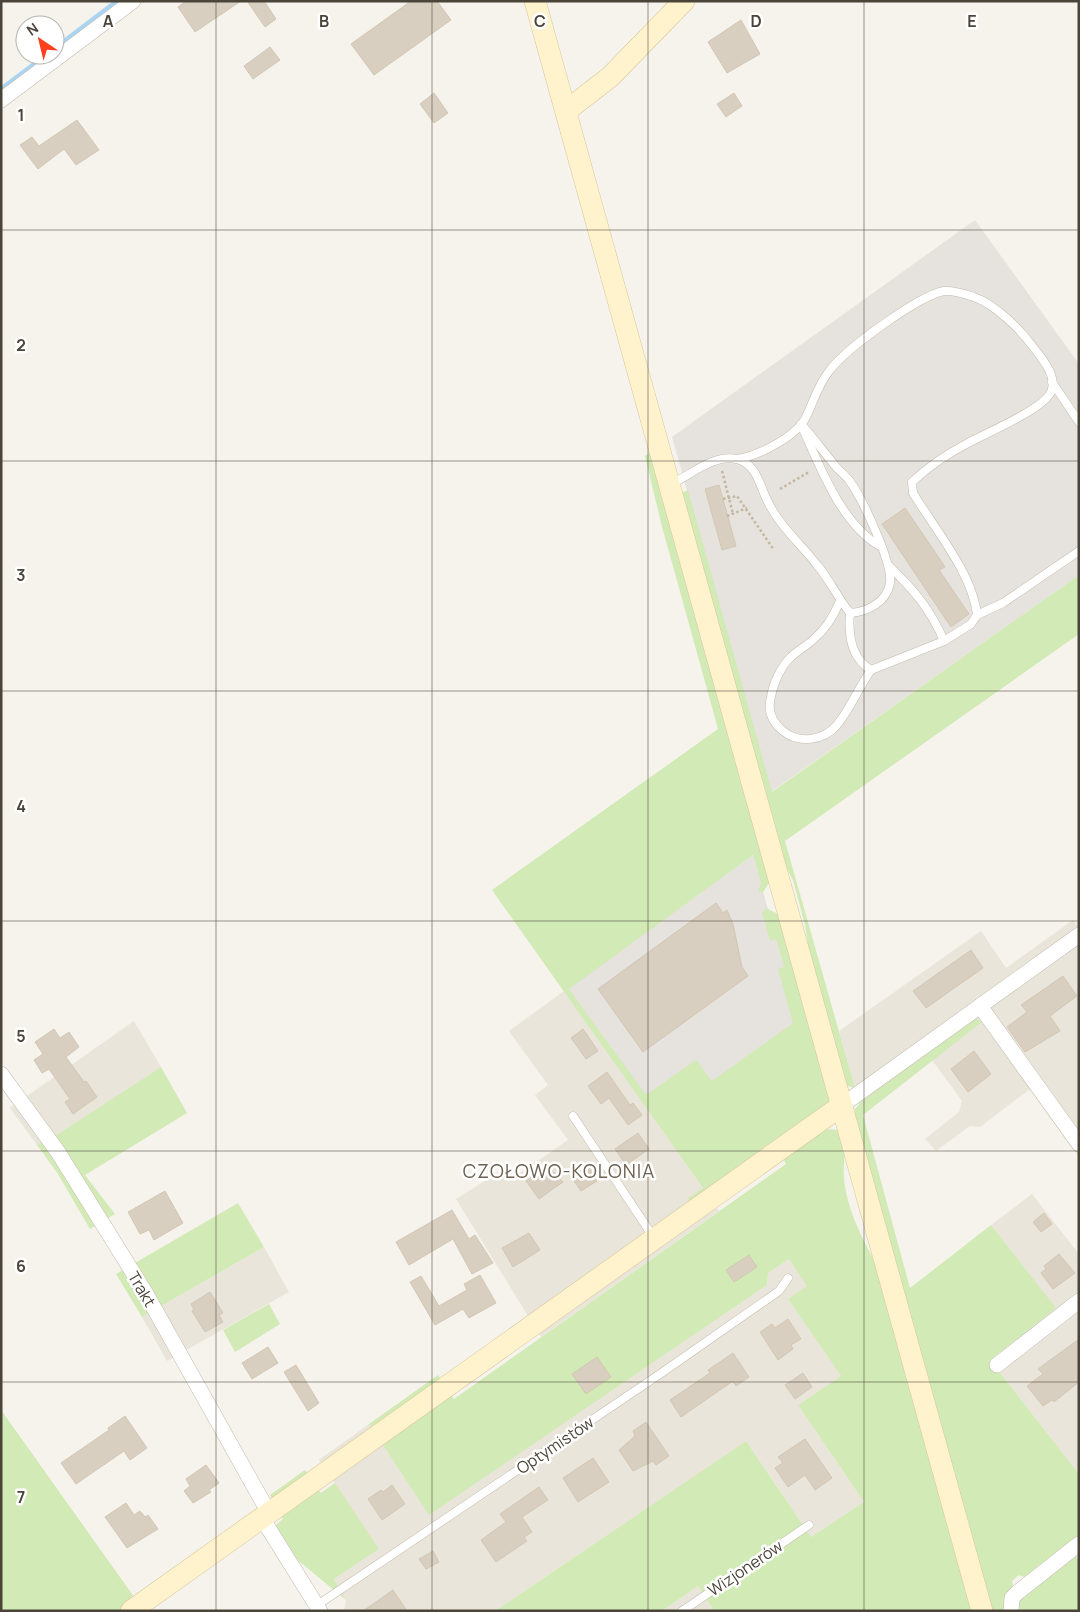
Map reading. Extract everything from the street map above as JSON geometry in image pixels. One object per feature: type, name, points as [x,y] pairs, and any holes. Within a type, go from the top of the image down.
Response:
[{"type":"main road","points":[[535,1],[982,1611]]},
{"type":"main road","points":[[566,111],[610,77],[684,1]]},
{"type":"main road","points":[[131,1611],[656,1240],[841,1106]]},
{"type":"street","points":[[1,100],[133,1]]},
{"type":"street","points":[[841,1106],[1079,935]]},
{"type":"street","points":[[980,1006],[1079,1144]]},
{"type":"street","name":"Trakt","points":[[1,1074],[58,1152],[140,1284],[265,1515],[318,1608]]},
{"type":"street","points":[[997,1365],[1079,1301]]},
{"type":"street","points":[[1011,1611],[1012,1598],[1018,1592],[1079,1544]]},
{"type":"lane","points":[[669,485],[706,464],[719,460],[753,456],[765,451],[806,419],[817,390],[830,370],[843,357],[863,340],[924,298],[945,291],[962,293],[977,298],[1028,339],[1049,370],[1052,382],[1051,392],[1043,400],[999,428],[926,468],[912,482],[913,493],[966,580],[976,603],[978,615]]},
{"type":"lane","points":[[1052,382],[1079,422]]},
{"type":"lane","points":[[801,424],[820,466],[858,529],[869,540],[880,546]]},
{"type":"lane","points":[[801,424],[817,441],[833,464],[849,480],[864,505],[888,565],[890,582],[884,596],[872,607],[862,612],[850,613]]},
{"type":"lane","points":[[737,459],[750,465],[773,510],[801,548],[817,565],[850,613],[850,631],[854,654],[870,670]]},
{"type":"lane","points":[[840,601],[832,618],[815,639],[790,658],[783,668],[770,698],[770,711],[773,722],[790,737],[801,740],[814,739],[836,726],[870,670],[944,641],[971,624],[978,615],[1003,604],[1079,551]]},
{"type":"lane","points":[[888,565],[917,593],[935,620],[944,641]]},
{"type":"lane","points":[[573,1116],[656,1240]]},
{"type":"lane","name":"Optymistów","points":[[318,1608],[779,1291],[788,1278]]},
{"type":"lane","name":"Wizjonerów","points":[[682,1611],[809,1525]]},
{"type":"path","points":[[719,460],[733,514]]},
{"type":"path","points":[[780,489],[820,466]]},
{"type":"path","points":[[723,499],[737,496],[774,550]]},
{"type":"path","points":[[727,516],[746,508]]},
{"type":"shaded area","points":[[975,220],[1079,364],[1079,575],[771,792],[672,437]]},
{"type":"shaded area","points":[[753,855],[822,1104],[703,1188],[564,991]]},
{"type":"shaded area","points":[[1073,920],[1079,927],[1079,1157],[1030,1089],[980,1127],[970,1126],[936,1151],[925,1139],[959,1112],[962,1101],[932,1060],[862,1114],[839,1031],[981,931],[1006,968]]},
{"type":"shaded area","points":[[564,991],[719,1211],[541,1337],[456,1199],[504,1169],[510,1180],[568,1140],[535,1095],[548,1085],[509,1031]]},
{"type":"shaded area","points":[[134,1021],[161,1067],[58,1134],[37,1145],[10,1108]]},
{"type":"shaded area","points":[[1032,1194],[1079,1254],[1079,1474],[990,1360],[1055,1308],[991,1225]]},
{"type":"shaded area","points":[[264,1247],[289,1292],[167,1361],[142,1317]]},
{"type":"shaded area","points":[[789,1259],[808,1286],[788,1299],[841,1376],[798,1405],[864,1502],[811,1537],[746,1441],[495,1611],[344,1611],[346,1600],[334,1579],[379,1549],[319,1460],[369,1424],[429,1514],[767,1285],[768,1273]]},
{"type":"shaded area","points":[[698,1586],[714,1611],[662,1611]]},
{"type":"green space","points":[[652,451],[769,883],[763,892],[758,892],[761,884],[753,855],[569,989],[646,1095],[696,1060],[712,1081],[793,1023],[778,969],[784,967],[776,939],[770,941],[762,913],[766,908],[778,914],[831,1095],[830,1104],[690,1202],[688,1198],[703,1188],[492,890],[718,729],[661,523],[645,456]]},
{"type":"green space","points":[[688,490],[772,792],[1079,575],[1079,634],[785,841],[855,1088],[844,1085],[814,982],[805,925],[793,880],[779,854],[682,493]]},
{"type":"green space","points":[[975,1018],[982,1022],[863,1115],[910,1288],[991,1225],[1056,1308],[990,1360],[1079,1474],[1079,1537],[1027,1578],[1019,1575],[1012,1581],[1013,1585],[1005,1611],[989,1611],[854,1120],[855,1109],[862,1101]]},
{"type":"green space","points":[[161,1067],[187,1113],[85,1175],[115,1214],[90,1229],[58,1174],[37,1145],[58,1134]]},
{"type":"green space","points":[[826,1129],[839,1130],[842,1138],[844,1145],[844,1179],[850,1209],[879,1270],[974,1611],[714,1611],[698,1586],[662,1611],[495,1611],[746,1441],[811,1537],[864,1502],[798,1405],[841,1376],[788,1299],[807,1286],[789,1259],[768,1273],[767,1285],[429,1515],[369,1424],[438,1375],[454,1399],[786,1164],[783,1158]]},
{"type":"green space","points":[[238,1203],[264,1247],[142,1317],[116,1274]]},
{"type":"green space","points":[[269,1304],[280,1324],[235,1352],[223,1330]]},
{"type":"green space","points":[[1,1410],[132,1594],[142,1611],[1,1611]]},
{"type":"green space","points":[[305,1470],[321,1493],[335,1483],[379,1549],[334,1579],[346,1600],[266,1534],[283,1519],[270,1495]]},
{"type":"green space","points":[[1073,1552],[1079,1561],[1079,1611],[1016,1611],[1023,1593]]},
{"type":"building","points":[[186,1],[241,1],[195,32],[178,7]]},
{"type":"building","points":[[247,1],[264,1],[276,19],[265,27]]},
{"type":"building","points":[[411,1],[437,1],[451,20],[374,75],[351,44]]},
{"type":"building","points":[[741,20],[760,54],[727,73],[708,42]]},
{"type":"building","points":[[270,47],[280,60],[253,79],[244,66]]},
{"type":"building","points":[[434,93],[448,113],[434,123],[420,104]]},
{"type":"building","points":[[734,93],[742,106],[726,117],[717,104]]},
{"type":"building","points":[[77,120],[99,150],[76,165],[64,149],[38,169],[20,145],[32,137],[39,146]]},
{"type":"building","points":[[719,485],[736,546],[722,550],[705,489]]},
{"type":"building","points":[[905,508],[945,567],[939,570],[969,614],[951,627],[882,524]]},
{"type":"building","points":[[716,903],[723,913],[727,910],[733,924],[742,967],[748,976],[643,1052],[598,989]]},
{"type":"building","points":[[971,950],[983,968],[926,1008],[913,991]]},
{"type":"building","points":[[1063,976],[1077,996],[1050,1016],[1060,1031],[1025,1052],[1007,1027],[1027,1012],[1021,1005]]},
{"type":"building","points":[[54,1029],[60,1038],[69,1032],[79,1047],[66,1057],[97,1097],[73,1114],[65,1102],[70,1099],[49,1069],[42,1073],[34,1060],[43,1054],[35,1042]]},
{"type":"building","points":[[583,1029],[598,1051],[586,1059],[571,1038]]},
{"type":"building","points":[[974,1051],[991,1074],[968,1092],[951,1069]]},
{"type":"building","points":[[607,1072],[630,1105],[633,1103],[642,1115],[628,1125],[609,1098],[601,1104],[588,1086]]},
{"type":"building","points":[[638,1133],[649,1149],[626,1165],[615,1149]]},
{"type":"building","points":[[548,1166],[563,1182],[539,1199],[526,1181]]},
{"type":"building","points":[[589,1168],[597,1181],[581,1191],[573,1179]]},
{"type":"building","points":[[165,1191],[183,1223],[154,1240],[149,1230],[140,1234],[128,1212]]},
{"type":"building","points":[[452,1210],[469,1239],[475,1235],[493,1263],[472,1274],[453,1239],[409,1265],[396,1242]]},
{"type":"building","points":[[1044,1213],[1052,1224],[1041,1232],[1033,1222]]},
{"type":"building","points":[[529,1233],[540,1250],[513,1267],[502,1248]]},
{"type":"building","points":[[1059,1254],[1075,1273],[1053,1289],[1041,1273],[1046,1269],[1044,1266]]},
{"type":"building","points":[[749,1255],[757,1267],[734,1282],[726,1270]]},
{"type":"building","points":[[480,1275],[496,1303],[469,1318],[463,1309],[435,1325],[410,1282],[421,1276],[439,1306],[467,1290],[464,1284]]},
{"type":"building","points":[[210,1292],[223,1313],[219,1315],[223,1322],[205,1332],[192,1311],[194,1310],[191,1304]]},
{"type":"building","points":[[788,1319],[801,1339],[791,1345],[793,1349],[778,1360],[760,1332],[772,1324],[775,1328]]},
{"type":"building","points":[[1079,1339],[1079,1382],[1054,1402],[1052,1400],[1043,1406],[1027,1386],[1043,1374],[1038,1369]]},
{"type":"building","points":[[268,1347],[278,1363],[252,1379],[242,1363]]},
{"type":"building","points":[[733,1353],[749,1377],[736,1386],[733,1381],[681,1417],[670,1400],[710,1373],[708,1370]]},
{"type":"building","points":[[597,1357],[611,1377],[586,1394],[572,1374]]},
{"type":"building","points":[[296,1365],[319,1403],[308,1411],[284,1372]]},
{"type":"building","points":[[803,1373],[812,1387],[795,1399],[785,1385]]},
{"type":"building","points":[[125,1416],[147,1448],[130,1460],[124,1451],[76,1484],[61,1463],[109,1430],[108,1428]]},
{"type":"building","points":[[646,1422],[669,1456],[656,1465],[653,1461],[633,1471],[619,1450],[633,1438],[635,1435],[633,1431]]},
{"type":"building","points":[[805,1439],[832,1478],[815,1490],[805,1475],[788,1487],[775,1468],[783,1463],[778,1457]]},
{"type":"building","points":[[593,1458],[609,1482],[578,1502],[563,1478]]},
{"type":"building","points":[[206,1465],[219,1483],[209,1490],[211,1492],[193,1503],[184,1491],[190,1486],[186,1479]]},
{"type":"building","points":[[392,1485],[405,1504],[382,1520],[368,1499],[381,1490],[383,1492]]},
{"type":"building","points":[[539,1487],[548,1500],[522,1517],[532,1532],[524,1537],[527,1541],[496,1562],[481,1540],[506,1522],[500,1514]]},
{"type":"building","points":[[126,1503],[134,1515],[140,1511],[145,1517],[148,1515],[158,1529],[127,1548],[105,1517]]},
{"type":"building","points":[[433,1551],[439,1562],[426,1569],[419,1559]]},
{"type":"building","points":[[393,1590],[407,1611],[363,1611]]},
{"type":"waterway","points":[[65,40],[117,1]]},
{"type":"waterway","points":[[1,89],[33,65]]},
{"type":"district","name":"CZOŁOWO-KOLONIA","points":[[559,1171]]}]
